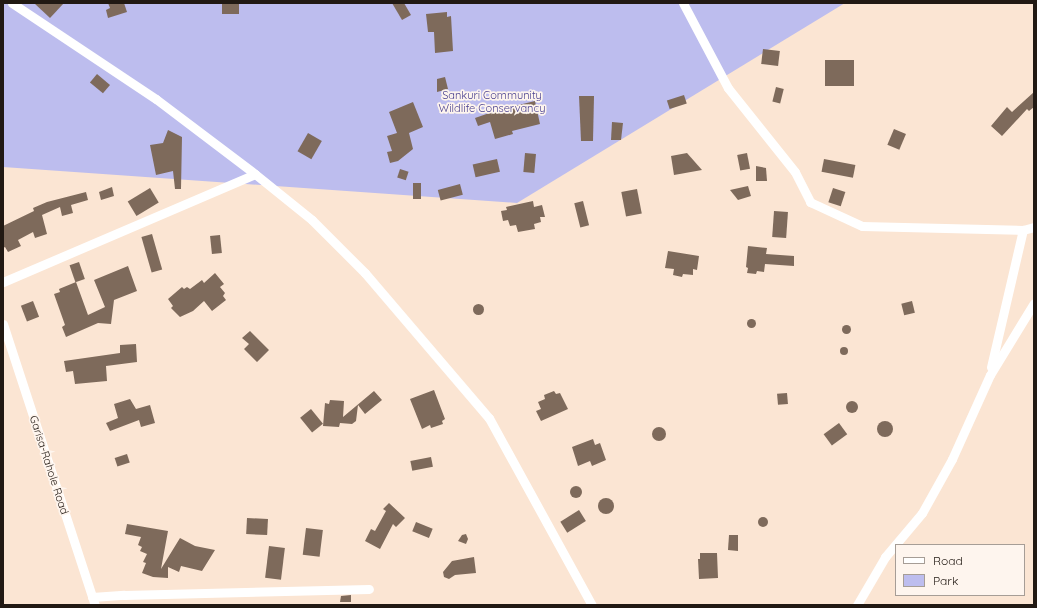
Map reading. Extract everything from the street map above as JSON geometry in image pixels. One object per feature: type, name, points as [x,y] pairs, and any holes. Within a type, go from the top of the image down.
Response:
[{"type":"street","points":[[12,3],[156,99],[255,174],[312,220],[365,273],[489,418],[592,605]]},
{"type":"street","points":[[683,3],[728,88],[795,172],[810,202],[862,226],[1023,230],[1034,227]]},
{"type":"street","points":[[3,282],[255,174]]},
{"type":"street","points":[[990,375],[1023,230]]},
{"type":"street","points":[[895,544],[922,513],[952,459],[990,375],[1034,303]]},
{"type":"street","name":"Garisa-Rahole Road","points":[[3,324],[94,601]]},
{"type":"street","points":[[857,605],[884,557],[895,544]]},
{"type":"street","points":[[94,601],[124,595],[369,589]]},
{"type":"green space","name":"Sankuri Community Wildlife Conservancy","points":[[3,3],[845,3],[517,203],[3,167]]},
{"type":"building","points":[[34,3],[64,3],[50,18]]},
{"type":"building","points":[[108,3],[124,3],[127,12],[108,18],[106,10],[110,8]]},
{"type":"building","points":[[222,3],[239,3],[239,14],[222,14]]},
{"type":"building","points":[[392,3],[404,3],[411,15],[402,20]]},
{"type":"building","points":[[447,12],[447,17],[451,16],[453,51],[435,53],[434,32],[428,32],[426,14]]},
{"type":"building","points":[[763,49],[780,51],[778,66],[761,64]]},
{"type":"building","points":[[825,60],[854,60],[854,86],[825,86]]},
{"type":"building","points":[[97,74],[110,85],[103,93],[90,82]]},
{"type":"building","points":[[445,77],[448,89],[437,92],[437,79]]},
{"type":"building","points":[[776,87],[784,89],[780,103],[772,102]]},
{"type":"building","points":[[1034,92],[1034,107],[1029,111],[1027,109],[1002,136],[991,126],[1007,107],[1012,112]]},
{"type":"building","points":[[684,95],[687,104],[670,109],[667,101]]},
{"type":"building","points":[[579,96],[594,96],[593,141],[581,141]]},
{"type":"building","points":[[535,101],[540,124],[512,131],[513,134],[495,139],[490,122],[478,126],[475,118],[498,110]]},
{"type":"building","points":[[413,102],[423,127],[409,133],[413,149],[398,161],[390,163],[387,152],[392,151],[387,136],[397,133],[389,112]]},
{"type":"building","points":[[612,122],[623,123],[621,140],[611,140]]},
{"type":"building","points":[[894,129],[906,134],[899,150],[887,145]]},
{"type":"building","points":[[168,130],[182,137],[181,189],[175,189],[173,171],[156,175],[150,145],[163,143]]},
{"type":"building","points":[[308,133],[322,141],[311,159],[298,151]]},
{"type":"building","points":[[525,153],[536,154],[534,173],[523,172]]},
{"type":"building","points":[[687,153],[702,170],[674,175],[671,156]]},
{"type":"building","points":[[747,153],[750,169],[740,171],[737,155]]},
{"type":"building","points":[[497,159],[500,172],[476,177],[473,165]]},
{"type":"building","points":[[824,159],[855,165],[853,178],[822,172]]},
{"type":"building","points":[[756,166],[766,168],[767,181],[756,181]]},
{"type":"building","points":[[400,169],[409,172],[406,180],[397,178]]},
{"type":"building","points":[[413,183],[421,183],[421,199],[413,199]]},
{"type":"building","points":[[460,184],[463,195],[441,201],[438,190]]},
{"type":"building","points":[[748,186],[751,196],[738,200],[730,190]]},
{"type":"building","points":[[112,187],[114,196],[101,200],[99,192]]},
{"type":"building","points":[[150,188],[159,203],[136,216],[128,201]]},
{"type":"building","points":[[833,188],[845,192],[841,206],[828,202]]},
{"type":"building","points":[[637,189],[642,214],[626,217],[621,192]]},
{"type":"building","points":[[86,192],[88,200],[71,205],[73,213],[62,216],[60,207],[42,215],[47,234],[35,238],[33,232],[18,240],[21,246],[8,252],[5,247],[3,248],[3,226],[34,211],[33,208],[47,202]]},
{"type":"building","points":[[533,201],[534,207],[542,205],[545,217],[540,217],[541,222],[534,224],[535,229],[518,232],[516,225],[510,226],[508,220],[503,221],[501,211],[507,210],[506,207]]},
{"type":"building","points":[[583,201],[589,225],[580,227],[574,203]]},
{"type":"building","points":[[774,211],[788,212],[786,238],[772,237]]},
{"type":"building","points":[[152,234],[162,270],[152,273],[141,237]]},
{"type":"building","points":[[220,235],[222,253],[212,254],[210,236]]},
{"type":"building","points":[[748,246],[767,248],[766,254],[794,256],[794,266],[765,264],[764,272],[757,271],[756,274],[747,273],[748,268],[746,267]]},
{"type":"building","points":[[668,251],[699,256],[697,270],[693,269],[693,275],[683,274],[682,277],[673,275],[674,269],[665,268]]},
{"type":"building","points":[[79,262],[85,279],[75,282],[70,265]]},
{"type":"building","points":[[128,266],[137,291],[114,300],[111,324],[98,323],[66,337],[62,327],[65,325],[54,294],[60,292],[59,289],[76,282],[88,315],[105,307],[94,280]]},
{"type":"building","points":[[215,273],[224,284],[220,287],[225,293],[223,296],[226,300],[212,311],[204,301],[193,311],[180,317],[171,308],[173,306],[168,299],[182,287],[184,289],[187,287],[190,289],[202,280],[204,283]]},
{"type":"building","points":[[33,301],[39,317],[27,322],[21,306]]},
{"type":"building","points":[[912,301],[915,313],[904,315],[901,304]]},
{"type":"building","points":[[478,303],[482,305],[484,309],[482,313],[478,315],[474,313],[472,309],[474,305]]},
{"type":"building","points":[[749,319],[753,319],[755,323],[753,327],[749,327],[747,325],[747,321]]},
{"type":"building","points":[[844,325],[848,325],[850,329],[848,333],[844,333],[842,331],[842,327]]},
{"type":"building","points":[[250,331],[269,350],[257,362],[244,349],[249,344],[242,338]]},
{"type":"building","points":[[136,344],[137,362],[106,366],[107,381],[75,384],[73,371],[66,372],[64,361],[120,353],[120,345]]},
{"type":"building","points":[[842,347],[846,347],[848,351],[846,355],[842,355],[840,353],[840,349]]},
{"type":"building","points":[[434,390],[445,419],[442,421],[443,424],[431,428],[430,425],[422,429],[410,399]]},
{"type":"building","points":[[374,391],[382,400],[365,414],[358,405],[356,421],[352,424],[340,423],[339,427],[323,426],[325,403],[329,404],[330,400],[344,401],[343,417]]},
{"type":"building","points":[[554,391],[556,394],[560,393],[568,409],[541,421],[536,411],[541,409],[538,402],[545,399],[544,395]]},
{"type":"building","points":[[787,393],[788,404],[778,405],[777,394]]},
{"type":"building","points":[[130,399],[136,409],[150,405],[155,423],[141,427],[139,420],[110,431],[106,423],[118,418],[114,404]]},
{"type":"building","points":[[850,401],[854,401],[858,407],[854,413],[850,413],[846,409],[846,405]]},
{"type":"building","points":[[311,409],[323,424],[312,433],[300,418]]},
{"type":"building","points":[[885,421],[892,426],[893,429],[888,436],[885,437],[878,432],[877,429],[882,422]]},
{"type":"building","points":[[839,423],[847,434],[832,445],[824,434]]},
{"type":"building","points":[[659,427],[664,429],[666,434],[664,439],[659,441],[654,439],[652,434],[654,429]]},
{"type":"building","points":[[593,439],[595,445],[600,443],[606,460],[592,466],[590,461],[578,466],[572,447]]},
{"type":"building","points":[[127,454],[130,463],[117,467],[115,458]]},
{"type":"building","points":[[431,457],[433,467],[412,471],[410,461]]},
{"type":"building","points":[[574,486],[578,486],[582,492],[578,498],[574,498],[570,494],[570,490]]},
{"type":"building","points":[[603,498],[609,498],[614,503],[612,512],[609,514],[603,514],[598,509],[598,503]]},
{"type":"building","points":[[389,503],[405,518],[396,527],[393,524],[380,549],[365,541],[371,529],[375,531],[386,511],[383,509]]},
{"type":"building","points":[[579,510],[586,521],[567,533],[560,522]]},
{"type":"building","points":[[761,517],[765,517],[767,518],[767,526],[761,527],[758,524],[758,520]]},
{"type":"building","points":[[247,518],[268,519],[267,535],[246,534]]},
{"type":"building","points":[[416,522],[433,529],[429,538],[412,531]]},
{"type":"building","points":[[127,524],[168,531],[161,569],[180,538],[195,546],[215,550],[202,571],[181,566],[179,572],[168,567],[168,578],[153,577],[142,573],[146,563],[143,562],[147,554],[140,551],[142,547],[138,545],[141,537],[125,534]]},
{"type":"building","points":[[306,528],[323,530],[320,557],[303,555]]},
{"type":"building","points":[[466,534],[468,539],[466,544],[458,541],[462,535]]},
{"type":"building","points":[[729,535],[738,535],[738,551],[728,550]]},
{"type":"building","points":[[269,546],[285,548],[281,580],[265,578]]},
{"type":"building","points":[[700,553],[717,553],[718,578],[699,579],[698,559],[700,559]]},
{"type":"building","points":[[474,557],[476,573],[455,575],[449,579],[444,577],[443,572],[452,561]]},
{"type":"building","points":[[351,595],[351,602],[340,602],[341,596]]}]
